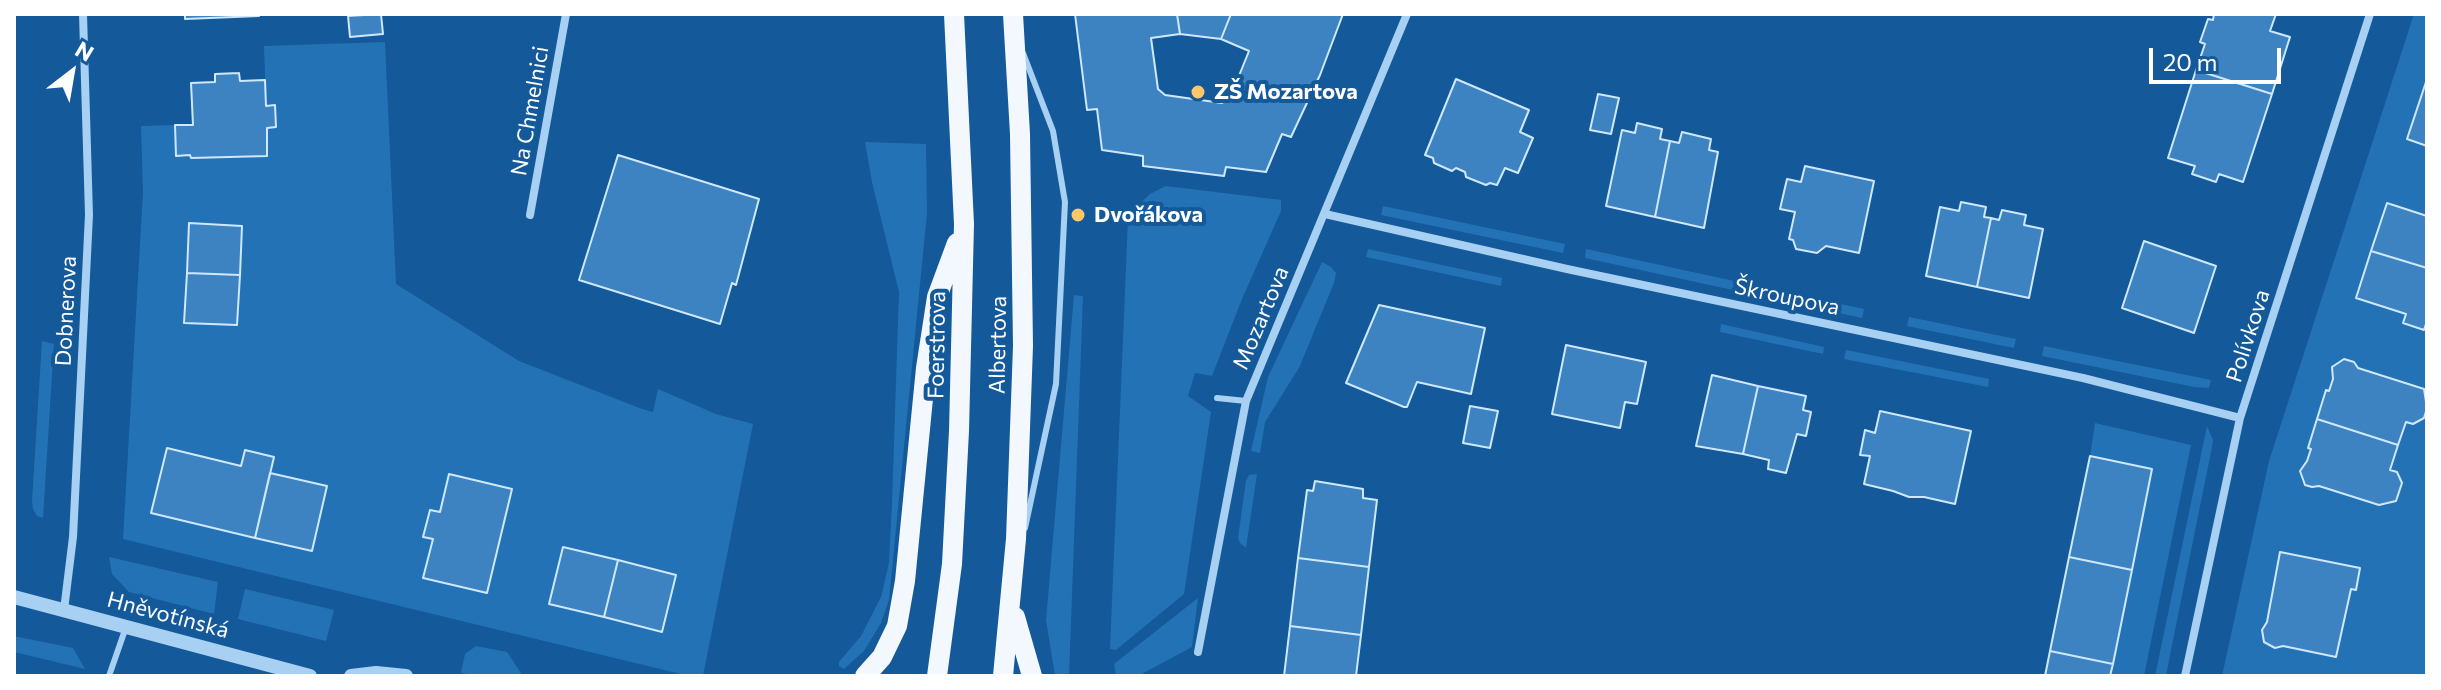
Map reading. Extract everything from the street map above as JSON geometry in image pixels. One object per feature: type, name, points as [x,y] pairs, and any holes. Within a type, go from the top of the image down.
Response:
[{"type":"main road","name":"Foerstrova","points":[[937,676],[952,564],[959,431],[964,224],[954,14]]},
{"type":"main road","name":"Albertova","points":[[1003,676],[1012,606],[1020,462],[1023,288],[1020,134],[1013,23]]},
{"type":"main road","points":[[865,676],[882,657],[897,626],[905,581],[925,381],[937,297],[964,224]]},
{"type":"main road","points":[[1012,606],[1032,676]]},
{"type":"street","name":"Dobnerova","points":[[64,610],[73,537],[89,215],[83,14]]},
{"type":"street","name":"Na Chmelnici","points":[[530,215],[566,14]]},
{"type":"street","name":"Mozartova","points":[[1198,652],[1246,401],[1407,14]]},
{"type":"street","name":"Polívkova","points":[[2185,676],[2240,418],[2370,14]]},
{"type":"street","name":"Škroupova","points":[[1325,214],[2083,378],[2240,418]]},
{"type":"street","name":"Hněvotínská","points":[[14,597],[310,676]]},
{"type":"street","points":[[351,676],[376,673],[406,676]]},
{"type":"lane","points":[[1013,23],[1053,131],[1065,202],[1056,384],[1014,574]]},
{"type":"lane","points":[[1217,398],[1246,401]]},
{"type":"lane","points":[[109,676],[126,627]]},
{"type":"shaded area","points":[[2414,14],[2427,14],[2427,79],[2408,139],[2427,146],[2427,216],[2387,203],[2356,297],[2406,314],[2403,324],[2423,330],[2427,321],[2427,395],[2424,389],[2358,368],[2351,361],[2344,359],[2337,362],[2332,369],[2333,379],[2329,391],[2326,391],[2308,447],[2311,449],[2307,461],[2300,472],[2302,481],[2310,487],[2319,486],[2378,505],[2395,501],[2390,470],[2406,422],[2424,418],[2427,408],[2427,676],[2222,676],[2269,461]]},
{"type":"shaded area","points":[[385,42],[396,284],[519,361],[653,412],[658,389],[716,414],[753,424],[703,676],[689,676],[123,539],[143,192],[141,126],[175,125],[191,158],[267,156],[267,128],[276,127],[275,106],[266,106],[264,46]]},
{"type":"shaded area","points":[[865,142],[926,144],[927,213],[889,600],[881,623],[864,651],[844,669],[839,662],[861,636],[881,597],[889,563],[892,503],[899,292]]},
{"type":"shaded area","points":[[1166,186],[1281,200],[1281,211],[1212,376],[1195,373],[1188,396],[1211,412],[1184,594],[1116,650],[1110,649],[1128,219],[1150,194]]},
{"type":"shaded area","points":[[1383,206],[1565,244],[1563,253],[1381,215]]},
{"type":"shaded area","points":[[1368,249],[1502,278],[1501,286],[1366,257]]},
{"type":"shaded area","points":[[1586,249],[1864,309],[1862,318],[1585,258]]},
{"type":"shaded area","points":[[1322,262],[1336,273],[1334,283],[1299,368],[1265,422],[1260,453],[1251,451],[1268,377]]},
{"type":"shaded area","points":[[1074,295],[1083,296],[1069,676],[1055,676],[1046,620]]},
{"type":"shaded area","points":[[1909,317],[2016,339],[2014,348],[1907,326]]},
{"type":"shaded area","points":[[1721,324],[1824,347],[1823,354],[1720,332]]},
{"type":"shaded area","points":[[42,341],[54,344],[43,518],[37,516],[32,501]]},
{"type":"shaded area","points":[[2044,346],[2211,380],[2209,388],[2194,387],[2042,356]]},
{"type":"shaded area","points":[[1846,350],[1989,379],[1988,387],[1844,359]]},
{"type":"shaded area","points":[[2095,423],[2191,445],[2144,676],[2110,676],[2152,469],[2090,456]]},
{"type":"shaded area","points":[[2207,426],[2213,440],[2212,447],[2166,676],[2155,676]]},
{"type":"shaded area","points":[[1257,474],[1246,548],[1238,538],[1246,481],[1249,475]]},
{"type":"shaded area","points":[[109,557],[218,582],[214,614],[129,592],[112,574]]},
{"type":"shaded area","points":[[245,589],[334,610],[326,641],[238,619]]},
{"type":"shaded area","points":[[1198,598],[1192,647],[1138,676],[1116,676],[1114,664]]},
{"type":"shaded area","points":[[14,636],[73,648],[85,669],[14,652]]},
{"type":"shaded area","points":[[476,646],[507,652],[523,676],[461,673],[465,654]]},
{"type":"building","points":[[185,14],[259,14],[259,16],[185,19]]},
{"type":"building","points":[[381,14],[383,34],[350,37],[348,16]]},
{"type":"building","name":"ZŠ Mozartova","points":[[1075,14],[1177,14],[1180,34],[1151,38],[1158,89],[1165,95],[1222,103],[1230,98],[1249,51],[1221,39],[1231,14],[1343,14],[1320,75],[1291,137],[1282,134],[1266,172],[1226,167],[1224,176],[1143,166],[1143,156],[1102,150],[1097,109],[1087,110]]},
{"type":"building","points":[[1177,14],[1231,14],[1221,39],[1180,34]]},
{"type":"building","points":[[2214,14],[2276,14],[2270,31],[2290,37],[2272,94],[2196,70],[2205,44],[2200,42],[2208,19],[2213,20]]},
{"type":"building","points":[[2196,70],[2272,94],[2243,182],[2219,174],[2216,182],[2192,174],[2195,166],[2168,158]]},
{"type":"building","points":[[239,73],[240,81],[265,80],[266,106],[275,105],[276,127],[267,128],[267,156],[176,156],[175,125],[193,125],[191,83],[215,82],[215,74]]},
{"type":"building","points":[[1456,79],[1529,110],[1520,132],[1533,138],[1518,173],[1505,168],[1497,185],[1486,185],[1466,177],[1465,172],[1456,168],[1452,171],[1425,155]]},
{"type":"building","points":[[2427,79],[2427,146],[2407,139]]},
{"type":"building","points":[[1598,94],[1619,98],[1611,134],[1590,130]]},
{"type":"building","points":[[1637,123],[1662,129],[1660,139],[1670,141],[1655,217],[1606,206],[1622,130],[1635,133]]},
{"type":"building","points":[[1682,132],[1711,139],[1709,150],[1718,152],[1704,228],[1655,217],[1670,141],[1679,143]]},
{"type":"building","points":[[618,155],[759,199],[736,285],[732,283],[720,324],[579,280]]},
{"type":"building","points":[[1805,166],[1874,181],[1859,253],[1826,246],[1817,253],[1796,249],[1793,240],[1789,239],[1795,212],[1780,209],[1787,179],[1801,182]]},
{"type":"building","points":[[1961,202],[1986,207],[1984,217],[1991,218],[1977,287],[1926,276],[1940,207],[1959,211]]},
{"type":"building","points":[[2387,203],[2427,216],[2427,268],[2371,251]]},
{"type":"building","points":[[2002,210],[2026,215],[2024,225],[2043,229],[2029,298],[1977,287],[1991,218],[1999,220]]},
{"type":"building","points":[[189,223],[242,226],[240,275],[187,273]]},
{"type":"building","points":[[2144,241],[2216,266],[2194,333],[2122,308]]},
{"type":"building","points":[[2371,251],[2427,268],[2427,321],[2424,330],[2403,323],[2406,314],[2356,298]]},
{"type":"building","points":[[187,273],[240,275],[237,325],[184,323]]},
{"type":"building","points":[[1379,305],[1485,328],[1471,394],[1417,382],[1407,407],[1404,407],[1346,383]]},
{"type":"building","points":[[1566,345],[1646,362],[1637,404],[1625,402],[1620,428],[1552,414]]},
{"type":"building","points":[[2344,359],[2354,362],[2358,368],[2424,389],[2427,408],[2424,418],[2413,424],[2406,422],[2398,445],[2317,419],[2326,390],[2329,391],[2333,379],[2332,367]]},
{"type":"building","points":[[1712,375],[1758,386],[1743,454],[1696,446]]},
{"type":"building","points":[[1758,386],[1806,396],[1803,410],[1811,412],[1806,436],[1797,434],[1786,473],[1768,469],[1769,460],[1743,454]]},
{"type":"building","points":[[1470,406],[1498,411],[1490,448],[1463,443]]},
{"type":"building","points":[[1880,411],[1971,431],[1955,504],[1909,497],[1864,484],[1870,456],[1860,455],[1865,430],[1875,433]]},
{"type":"building","points":[[2317,419],[2398,445],[2390,470],[2397,472],[2402,483],[2396,501],[2379,505],[2319,486],[2305,485],[2300,471],[2311,449],[2308,448]]},
{"type":"building","points":[[167,448],[241,466],[245,450],[274,457],[255,538],[151,513]]},
{"type":"building","points":[[2090,456],[2152,469],[2132,570],[2069,557]]},
{"type":"building","points":[[270,473],[327,486],[312,551],[255,538]]},
{"type":"building","points":[[449,474],[512,489],[487,593],[423,578],[433,539],[423,537],[430,510],[440,512]]},
{"type":"building","points":[[1315,481],[1363,489],[1363,498],[1377,500],[1369,567],[1298,558],[1307,490],[1313,491]]},
{"type":"building","points":[[563,547],[618,560],[604,617],[549,604]]},
{"type":"building","points":[[2280,552],[2360,568],[2356,590],[2351,589],[2336,657],[2283,646],[2275,648],[2264,642],[2262,630],[2267,622]]},
{"type":"building","points":[[2069,557],[2132,570],[2113,664],[2050,651]]},
{"type":"building","points":[[1298,558],[1369,567],[1361,635],[1290,626]]},
{"type":"building","points":[[618,560],[676,575],[662,632],[604,617]]},
{"type":"building","points":[[1290,626],[1361,635],[1356,676],[1284,676]]},
{"type":"building","points":[[2050,651],[2113,664],[2110,676],[2045,676]]},
{"type":"place","name":"ZŠ Mozartova","points":[[1198,92]]},
{"type":"place","name":"Dvořákova","points":[[1078,215]]}]
